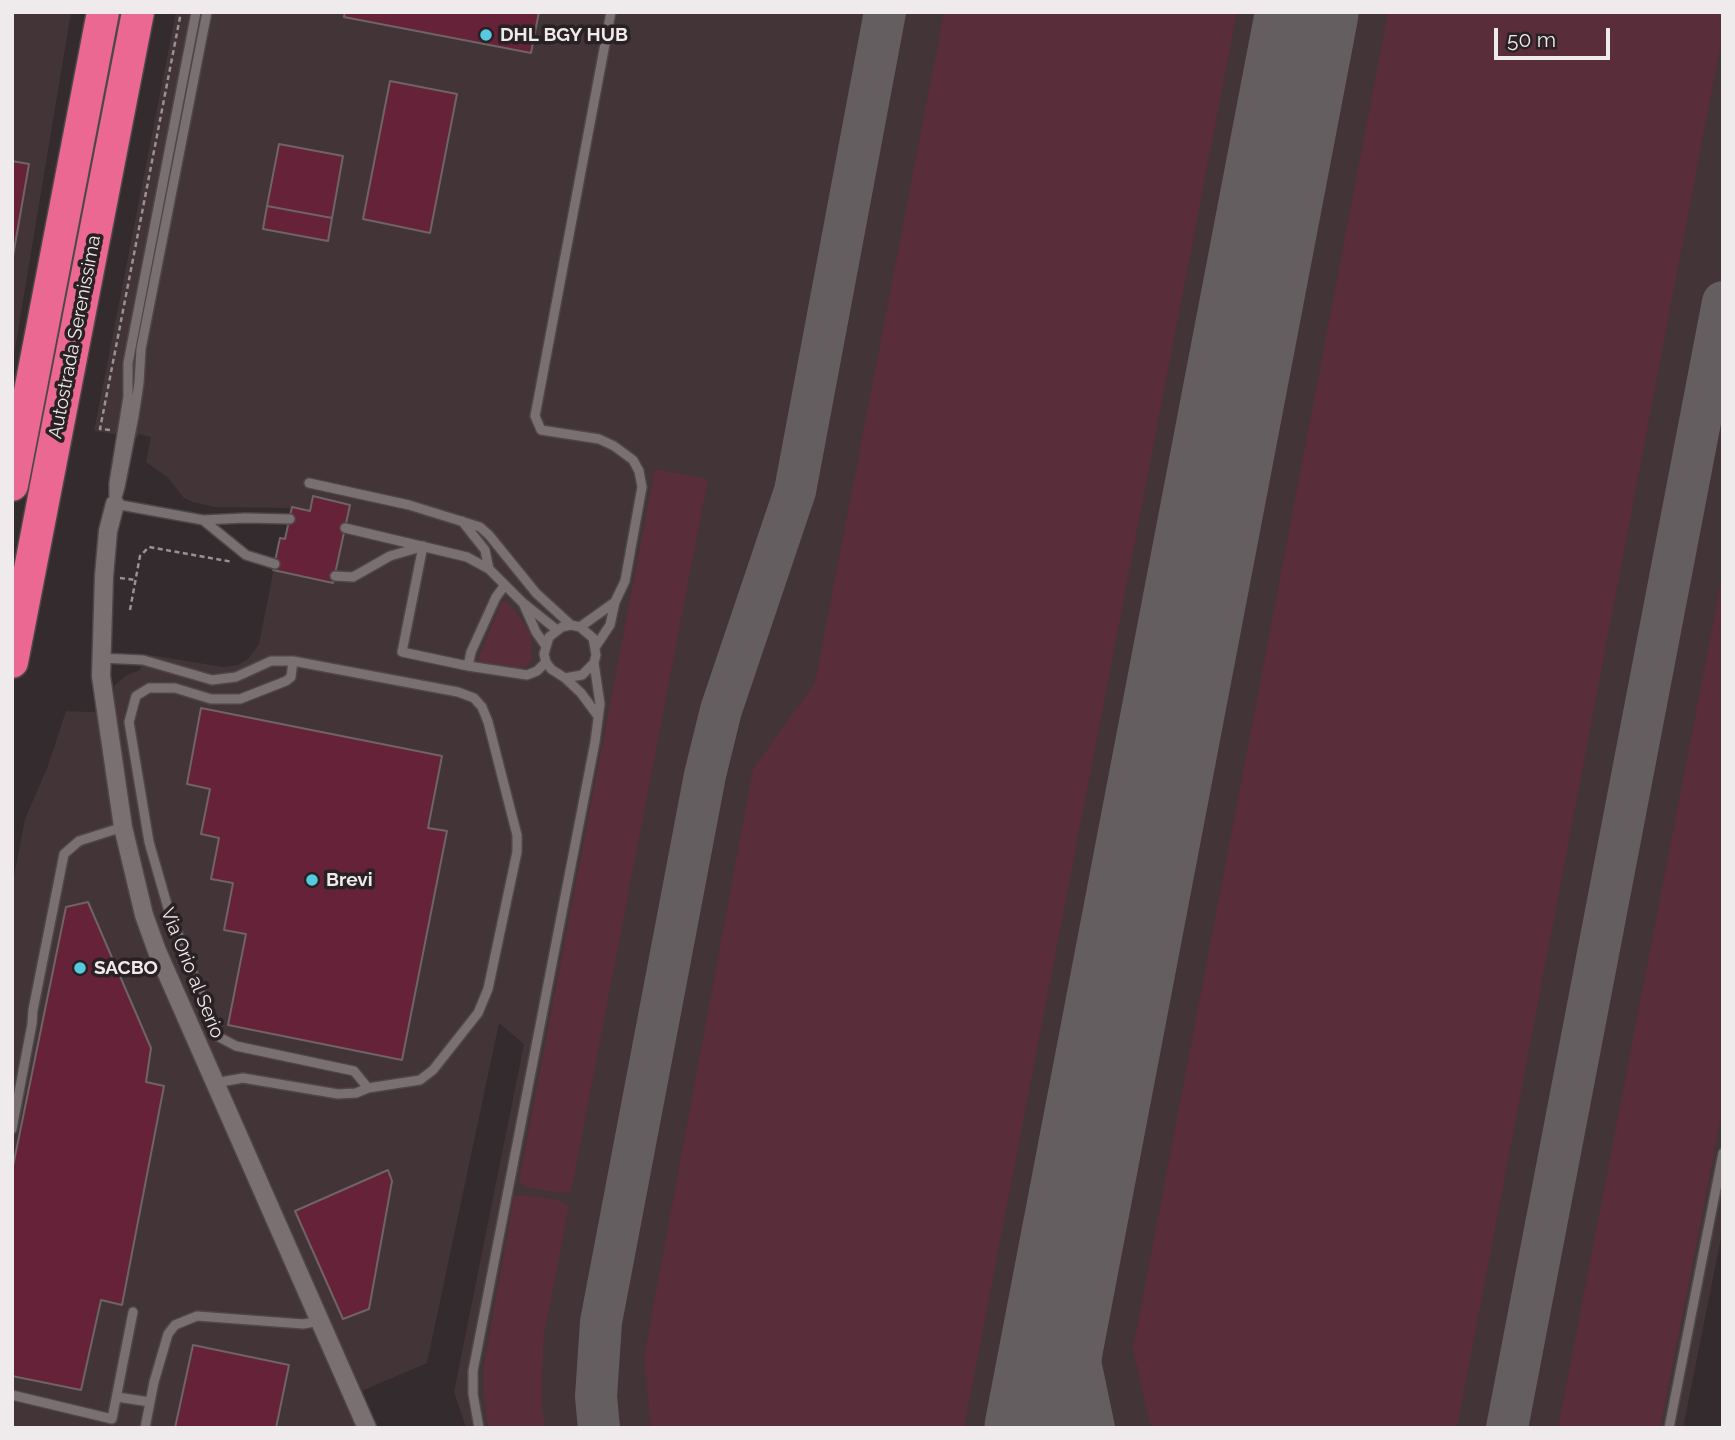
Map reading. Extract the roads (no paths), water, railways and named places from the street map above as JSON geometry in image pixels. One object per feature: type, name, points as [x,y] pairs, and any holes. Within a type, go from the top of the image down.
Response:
[{"type":"highway","name":"Autostrada Serenissima","points":[[12,485],[103,12]]},
{"type":"highway","name":"Autostrada Serenissima","points":[[12,662],[138,12]]},
{"type":"street","name":"Via Orio al Serio","points":[[114,504],[108,531],[104,576],[101,658],[111,752],[123,827],[145,915],[157,951],[367,1428]]},
{"type":"lane","points":[[114,504],[114,483],[128,397],[128,363],[196,12]]},
{"type":"lane","points":[[114,504],[134,416],[141,348],[207,12]]},
{"type":"lane","points":[[479,1428],[473,1395],[473,1371],[598,716],[600,704],[594,663],[596,646],[610,625],[615,602],[625,581],[642,487],[639,471],[625,452],[599,439],[541,430],[535,416],[611,12]]},
{"type":"lane","points":[[309,483],[409,505],[480,527],[536,593],[593,638],[596,646]]},
{"type":"lane","points":[[114,504],[203,520],[290,519]]},
{"type":"lane","points":[[203,520],[247,555],[258,561],[275,564]]},
{"type":"lane","points":[[461,520],[485,550],[489,569]]},
{"type":"lane","points":[[345,528],[467,557],[489,569],[557,630]]},
{"type":"lane","points":[[335,576],[353,577],[390,556],[422,546]]},
{"type":"lane","points":[[422,546],[402,652],[468,666],[527,674],[537,671],[546,662]]},
{"type":"lane","points":[[468,666],[476,641],[499,592],[505,585]]},
{"type":"lane","points":[[522,601],[545,645]]},
{"type":"lane","points":[[598,716],[565,678],[551,669],[546,662],[545,645],[557,630],[575,626],[615,602]]},
{"type":"lane","points":[[101,658],[143,660],[212,680],[236,677],[271,661],[293,661],[458,692],[474,698],[482,707],[488,722],[516,835],[517,852],[488,989],[478,1013],[433,1070],[420,1080],[338,1094],[243,1078],[215,1083]]},
{"type":"lane","points":[[293,661],[291,677],[286,681],[240,699],[211,699],[175,688],[149,688],[136,696],[129,722],[149,842],[168,908],[219,1037],[236,1045],[354,1071],[368,1088]]},
{"type":"lane","points":[[565,678],[582,675],[594,663]]},
{"type":"lane","points":[[12,1129],[64,854],[79,841],[123,827]]},
{"type":"lane","points":[[1669,1428],[1723,1153]]},
{"type":"lane","points":[[12,1395],[112,1419],[133,1312]]},
{"type":"lane","points":[[145,1428],[168,1334],[175,1325],[197,1316],[303,1324],[321,1321]]},
{"type":"lane","points":[[117,1397],[150,1402]]},
{"type":"place","name":"DHL BGY HUB","points":[[486,35]]},
{"type":"place","name":"Brevi","points":[[312,880]]},
{"type":"place","name":"SACBO","points":[[80,968]]}]
